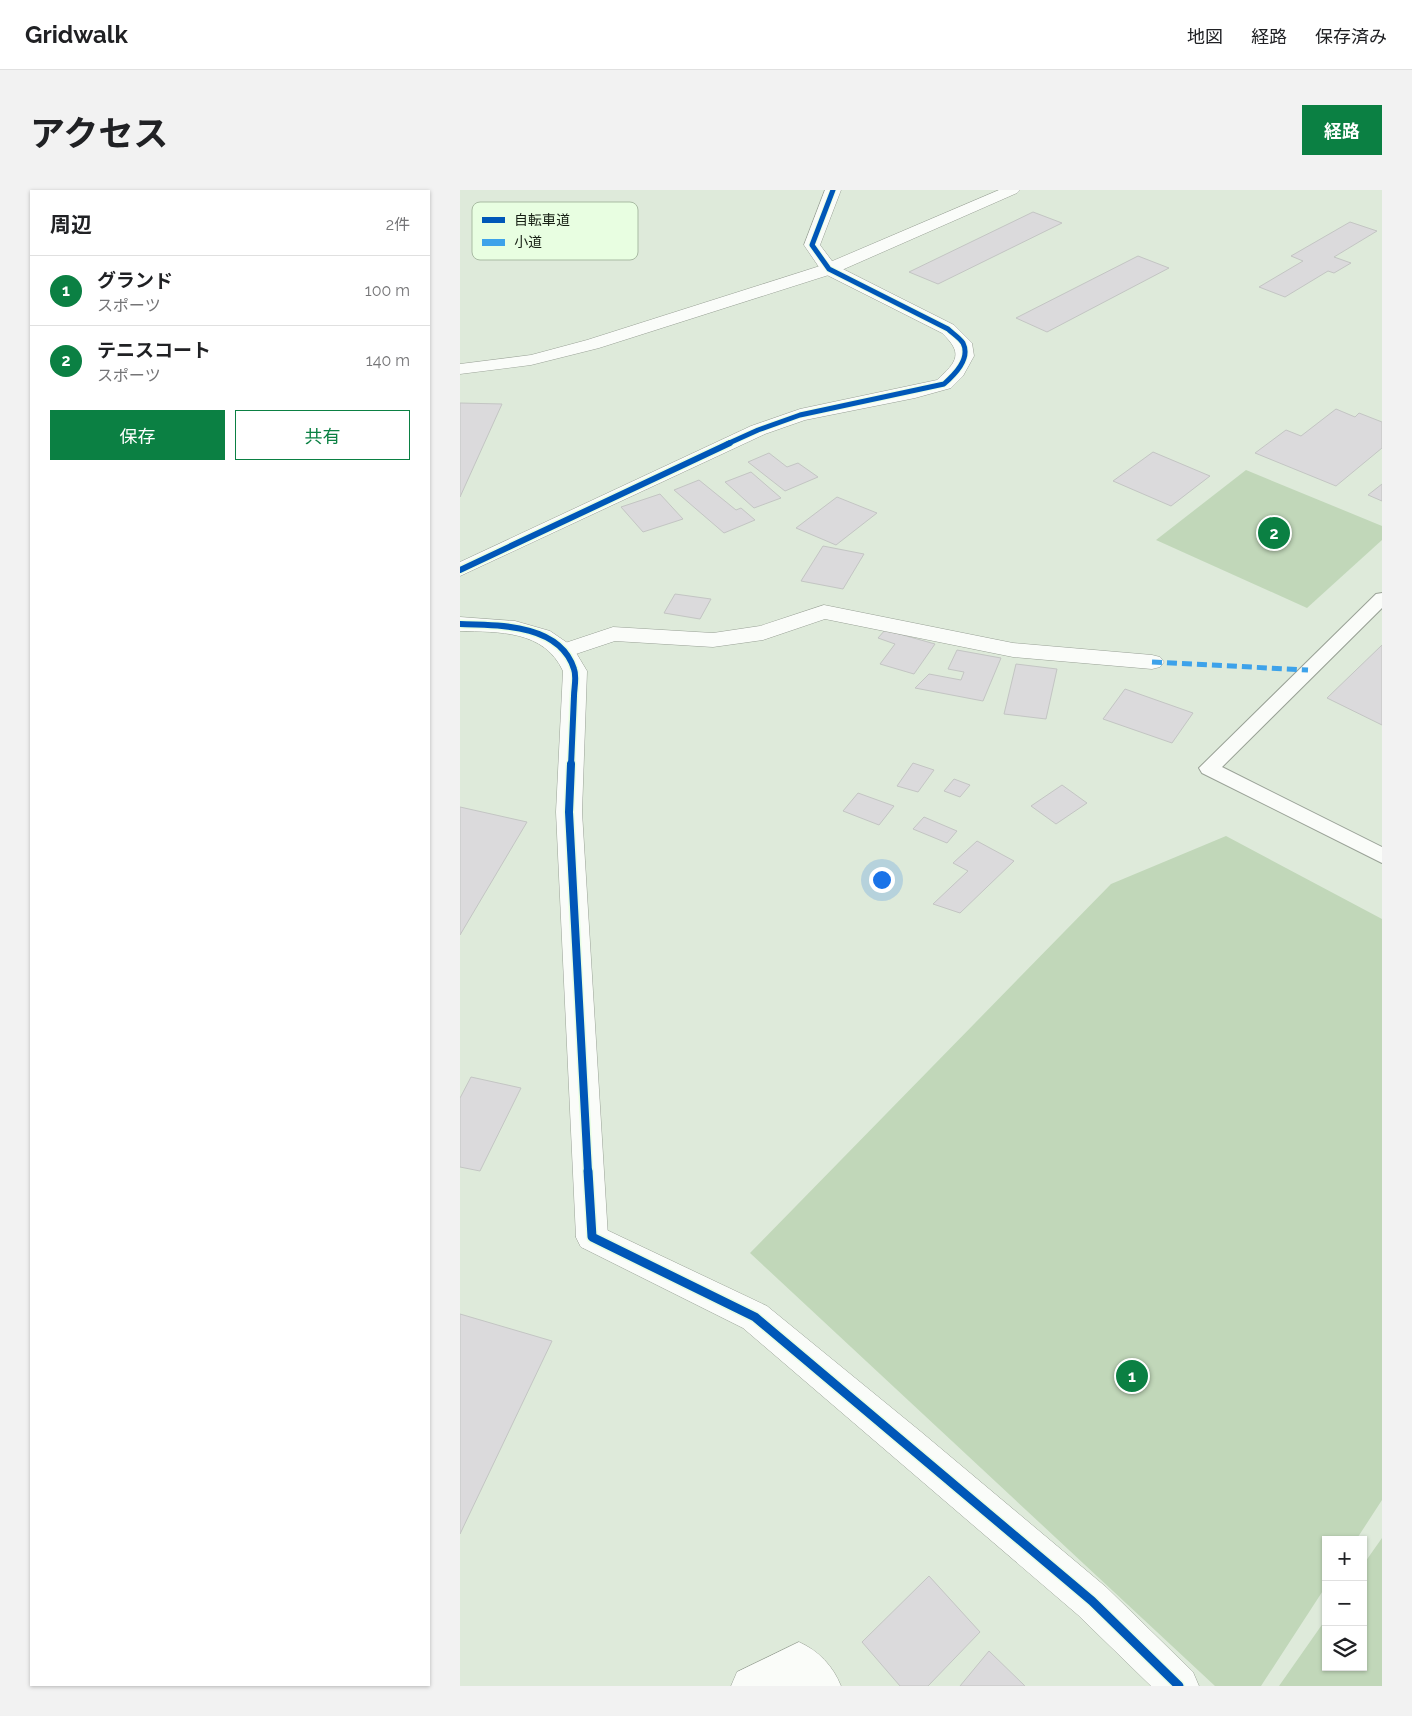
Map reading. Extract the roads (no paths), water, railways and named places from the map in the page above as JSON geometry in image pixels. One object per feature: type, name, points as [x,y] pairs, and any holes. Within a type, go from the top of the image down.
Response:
[{"type":"street","points":[[460,570],[758,430],[800,414],[915,392],[944,384],[957,372],[964,356],[963,343],[948,329],[829,269],[812,244],[833,190]]},
{"type":"street","points":[[460,369],[531,360],[593,344],[829,269],[1012,190]]},
{"type":"street","points":[[564,651],[613,634],[713,640],[753,634],[824,612],[1013,650],[1152,662]]},
{"type":"street","points":[[460,624],[525,630],[545,638],[564,651],[576,672],[569,812],[592,1237],[754,1317],[907,1442],[1092,1601],[1180,1686]]},
{"type":"street","points":[[751,1686],[799,1662],[821,1686]]},
{"type":"lane","points":[[1382,598],[1209,768],[1382,856]]},
{"type":"place","name":"テニスコート","points":[[1274,533]]},
{"type":"place","name":"グランド","points":[[1132,1376]]}]
